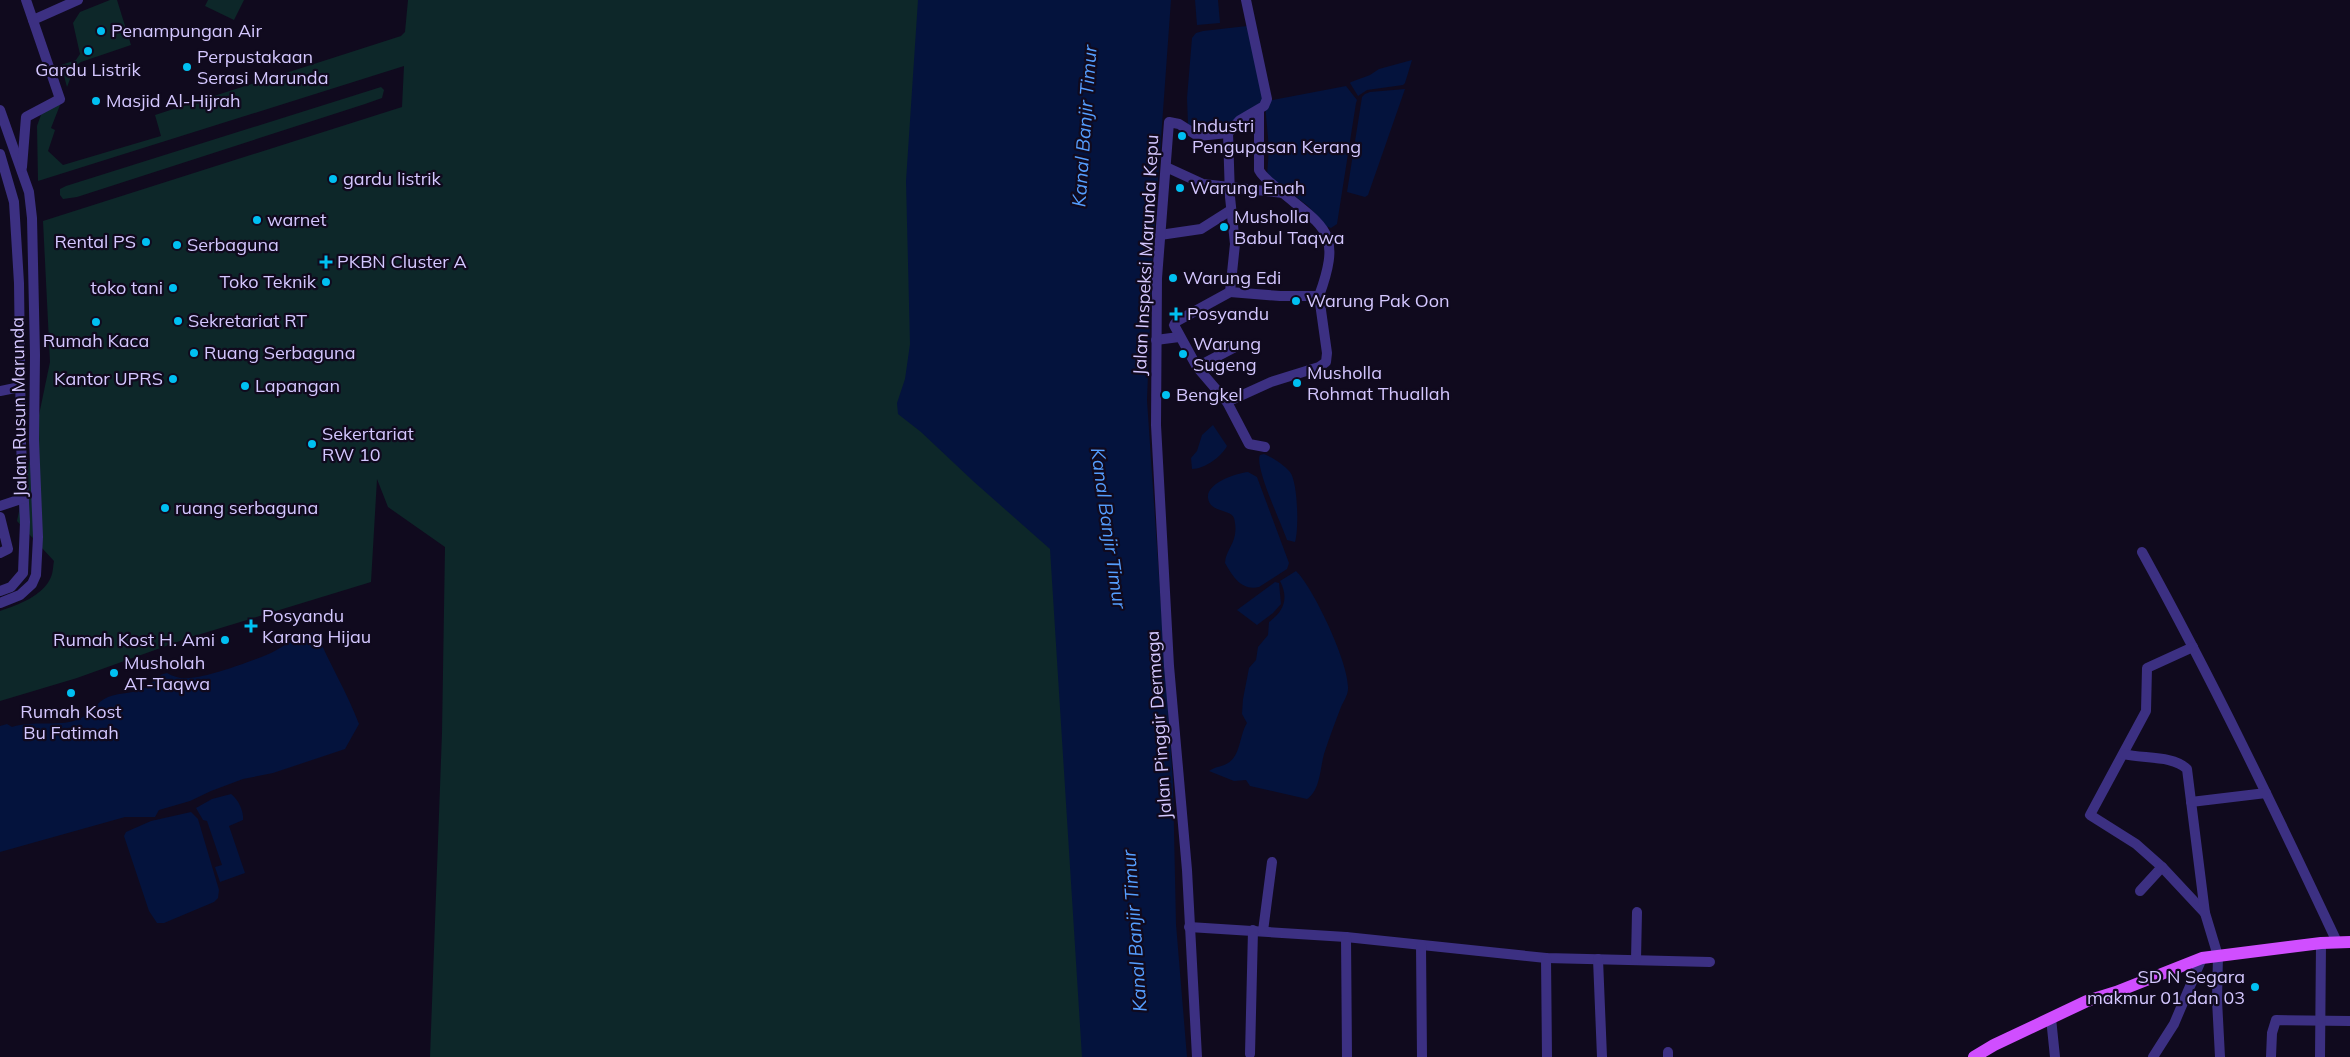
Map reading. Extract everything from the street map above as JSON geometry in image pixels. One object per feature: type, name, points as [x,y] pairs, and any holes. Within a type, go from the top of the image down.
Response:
[{"type":"main road","points":[[1974,1057],[1994,1045],[2087,1001],[2116,992],[2202,958],[2321,943],[2350,942]]},
{"type":"street","points":[[22,172],[26,117],[60,99],[26,0]]},
{"type":"street","points":[[33,20],[78,0]]},
{"type":"street","points":[[1230,292],[1235,244],[1231,210],[1228,133],[1240,120],[1264,106],[1267,99],[1246,0]]},
{"type":"street","name":"Jalan Rusun Marunda","points":[[0,110],[29,192],[32,218],[35,354],[34,440],[38,558],[32,584],[20,595],[0,603]]},
{"type":"street","points":[[1227,402],[1271,382],[1319,368],[1326,362],[1326,344],[1319,296],[1328,264],[1328,236],[1312,216],[1258,170],[1258,110]]},
{"type":"street","name":"Jalan Inspeksi Marunda Kepu","points":[[1155,390],[1160,235],[1169,122],[1179,124],[1198,136],[1228,133]]},
{"type":"street","name":"Jalan Rusun Marunda","points":[[0,154],[14,202],[19,283],[20,387],[25,522],[23,573],[12,587],[0,591]]},
{"type":"street","points":[[1166,167],[1199,183],[1283,193]]},
{"type":"street","points":[[1160,235],[1201,229],[1231,210]]},
{"type":"street","points":[[1265,447],[1248,443],[1227,402],[1197,366],[1174,327],[1177,321],[1230,292],[1280,296],[1319,296]]},
{"type":"street","points":[[1156,340],[1179,337]]},
{"type":"street","points":[[1197,366],[1236,346]]},
{"type":"street","points":[[0,391],[20,387]]},
{"type":"street","name":"Jalan Pinggir Dermaga","points":[[1155,390],[1170,674],[1187,870],[1197,1057]]},
{"type":"street","points":[[0,506],[24,498]]},
{"type":"street","points":[[0,517],[8,549],[0,553]]},
{"type":"street","points":[[2142,552],[2193,647],[2266,793],[2337,942]]},
{"type":"street","points":[[2193,647],[2147,668],[2145,676],[2147,709],[2090,816],[2136,844],[2162,867],[2205,913]]},
{"type":"street","points":[[2124,754],[2165,760],[2186,767],[2205,913],[2218,956],[2217,1000],[2220,1057]]},
{"type":"street","points":[[2192,802],[2266,793]]},
{"type":"street","points":[[1250,1054],[1258,931],[1272,862]]},
{"type":"street","points":[[2140,891],[2162,867]]},
{"type":"street","points":[[1636,960],[1637,912]]},
{"type":"street","points":[[1189,927],[1346,937],[1546,958],[1710,962]]},
{"type":"street","points":[[1346,937],[1347,1057]]},
{"type":"street","points":[[2320,1057],[2321,943]]},
{"type":"street","points":[[1421,945],[1422,1057]]},
{"type":"street","points":[[1546,958],[1547,1057]]},
{"type":"street","points":[[2154,1057],[2174,1024],[2202,958]]},
{"type":"street","points":[[1598,959],[1602,1057]]},
{"type":"street","points":[[2051,1018],[2055,1057]]},
{"type":"street","points":[[2272,1057],[2272,1033],[2276,1020],[2350,1021]]},
{"type":"green space","points":[[110,0],[117,0],[131,45],[81,62],[75,66],[67,87],[61,65],[76,60],[80,54],[73,23],[80,12]]},
{"type":"green space","points":[[208,0],[244,0],[234,20],[205,6]]},
{"type":"green space","points":[[408,0],[925,0],[1055,542],[1089,1057],[430,1057],[442,733],[445,547],[388,507],[377,479],[371,582],[191,637],[77,678],[0,701],[0,611],[22,603],[36,595],[51,577],[54,561],[17,521],[50,362],[43,221],[402,107],[404,66],[38,181],[37,126],[42,112],[62,100],[51,128],[55,130],[48,151],[63,165],[161,136],[155,115],[401,36],[405,32]]},
{"type":"green space","points":[[381,87],[384,90],[382,98],[365,104],[77,197],[63,199],[60,195],[60,189],[66,186]]},
{"type":"water","name":"Kanal Banjir Timur","points":[[918,0],[1171,0],[1153,250],[1147,400],[1173,783],[1176,924],[1187,1057],[1082,1057],[1050,549],[921,432],[898,414],[897,403],[905,379],[910,344],[906,181]]},
{"type":"water","points":[[1195,0],[1218,0],[1220,23],[1197,25]]},
{"type":"water","points":[[1247,26],[1266,100],[1228,130],[1198,134],[1188,124],[1187,98],[1192,38],[1196,33],[1203,31]]},
{"type":"water","points":[[1412,60],[1403,85],[1367,90],[1358,96],[1350,83],[1379,69]]},
{"type":"water","points":[[1346,86],[1357,100],[1337,224],[1331,228],[1326,226],[1308,206],[1267,175],[1269,149],[1265,104],[1267,101]]},
{"type":"water","points":[[1405,89],[1368,195],[1365,197],[1347,192],[1362,97],[1370,92]]},
{"type":"water","points":[[1213,425],[1227,446],[1212,461],[1202,467],[1192,469],[1191,458],[1197,451],[1202,435]]},
{"type":"water","points":[[1264,454],[1285,467],[1293,477],[1297,506],[1295,542],[1287,540],[1265,483],[1259,461],[1260,455]]},
{"type":"water","points":[[1248,472],[1257,477],[1289,563],[1287,569],[1259,587],[1253,588],[1239,582],[1225,563],[1234,539],[1234,518],[1229,513],[1212,506],[1208,498],[1212,488],[1217,483],[1237,474]]},
{"type":"water","points":[[1296,571],[1312,593],[1337,645],[1347,678],[1348,689],[1324,754],[1315,791],[1307,799],[1250,786],[1246,780],[1234,781],[1209,771],[1228,763],[1238,750],[1247,723],[1242,714],[1249,668],[1256,660],[1258,647],[1268,635],[1269,622],[1284,604],[1283,587],[1280,581]]},
{"type":"water","points":[[1275,582],[1279,583],[1281,604],[1273,613],[1257,625],[1237,610]]},
{"type":"water","points":[[316,632],[359,724],[345,749],[273,773],[243,779],[190,801],[159,810],[155,817],[125,817],[0,852],[0,726],[7,724],[12,727],[77,720],[86,715],[104,699],[113,695],[144,689],[164,674],[167,673],[172,676],[186,678],[219,672],[271,653],[298,638]]},
{"type":"water","points":[[231,794],[238,802],[243,813],[243,820],[229,826],[245,873],[220,882],[215,867],[222,865],[207,821],[203,820],[196,808],[212,799]]},
{"type":"water","points":[[191,812],[198,819],[219,890],[218,898],[214,902],[164,923],[157,923],[149,911],[124,836],[126,832],[151,821]]},
{"type":"place","name":"Penampungan Air","points":[[101,31]]},
{"type":"place","name":"Gardu Listrik","points":[[88,51]]},
{"type":"place","name":"Perpustakaan Serasi Marunda","points":[[187,67]]},
{"type":"place","name":"Masjid Al-Hijrah","points":[[96,101]]},
{"type":"place","name":"Industri Pengupasan Kerang","points":[[1182,136]]},
{"type":"place","name":"gardu listrik","points":[[333,179]]},
{"type":"place","name":"Warung Enah","points":[[1180,188]]},
{"type":"place","name":"warnet","points":[[257,220]]},
{"type":"place","name":"Musholla Babul Taqwa","points":[[1224,227]]},
{"type":"place","name":"Rental PS","points":[[146,242]]},
{"type":"place","name":"Serbaguna","points":[[177,245]]},
{"type":"place","name":"PKBN Cluster A","points":[[326,262]]},
{"type":"place","name":"Warung Edi","points":[[1173,278]]},
{"type":"place","name":"Toko Teknik","points":[[326,282]]},
{"type":"place","name":"toko tani","points":[[173,288]]},
{"type":"place","name":"Warung Pak Oon","points":[[1296,301]]},
{"type":"place","name":"Posyandu","points":[[1176,314]]},
{"type":"place","name":"Sekretariat RT","points":[[178,321]]},
{"type":"place","name":"Rumah Kaca","points":[[96,322]]},
{"type":"place","name":"Ruang Serbaguna","points":[[194,353]]},
{"type":"place","name":"Warung Sugeng","points":[[1183,354]]},
{"type":"place","name":"Kantor UPRS","points":[[173,379]]},
{"type":"place","name":"Musholla Rohmat Thuallah","points":[[1297,383]]},
{"type":"place","name":"Lapangan","points":[[245,386]]},
{"type":"place","name":"Bengkel","points":[[1166,395]]},
{"type":"place","name":"Sekertariat RW 10","points":[[312,444]]},
{"type":"place","name":"ruang serbaguna","points":[[165,508]]},
{"type":"place","name":"Posyandu Karang Hijau","points":[[251,626]]},
{"type":"place","name":"Rumah Kost H. Ami","points":[[225,640]]},
{"type":"place","name":"Musholah AT-Taqwa","points":[[114,673]]},
{"type":"place","name":"Rumah Kost Bu Fatimah","points":[[71,693]]},
{"type":"place","name":"SD N Segara makmur 01 dan 03","points":[[2255,987]]}]
